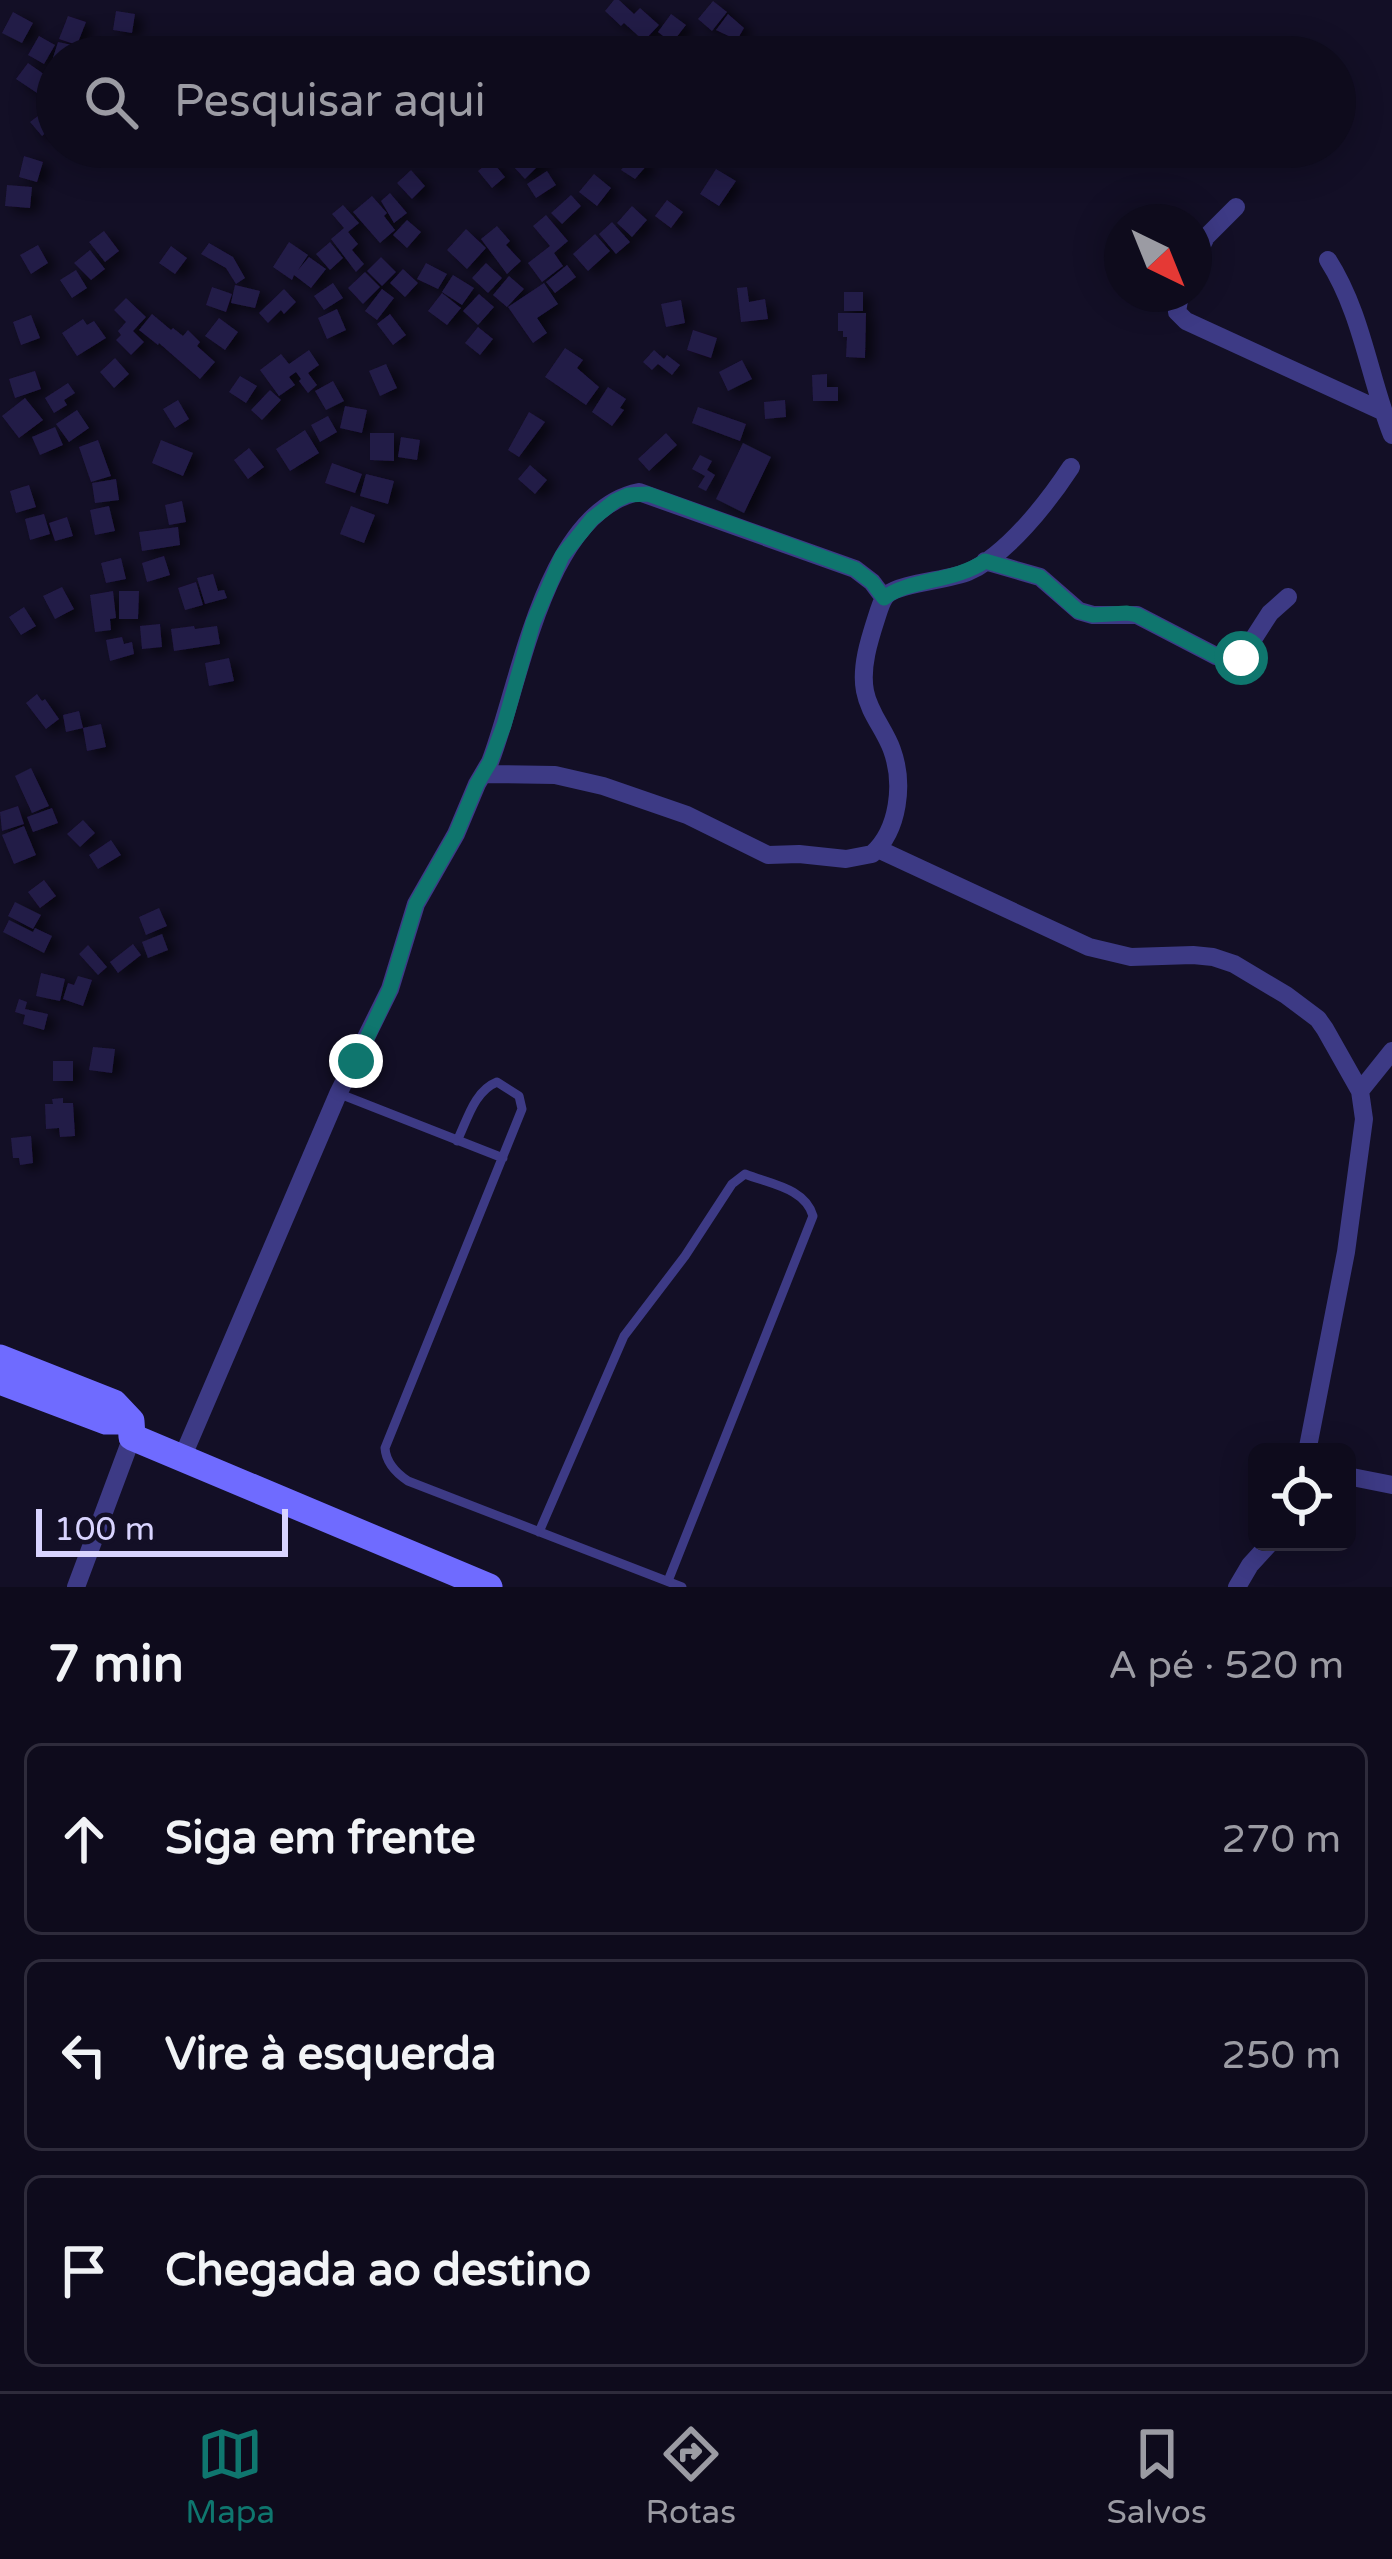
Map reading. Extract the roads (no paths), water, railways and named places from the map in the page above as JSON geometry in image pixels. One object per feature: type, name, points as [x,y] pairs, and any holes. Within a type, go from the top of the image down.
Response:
[{"type":"street","points":[[1212,231],[1236,207]]},
{"type":"street","points":[[1328,260],[1352,305],[1392,435]]},
{"type":"street","points":[[1177,312],[1186,321],[1382,411]]},
{"type":"street","points":[[484,774],[555,775],[603,785],[687,815],[769,855],[846,859],[878,849],[895,815],[895,762],[868,702],[864,676],[868,644],[884,598],[895,590],[962,574],[985,561],[1038,513],[1071,467]]},
{"type":"street","points":[[182,1458],[338,1094],[390,989],[416,904],[484,774],[504,725],[533,623],[562,556],[592,519],[628,495],[648,494],[855,569],[884,598]]},
{"type":"street","points":[[985,561],[1040,577],[1078,611],[1137,615],[1232,661],[1241,658],[1270,613],[1288,597]]},
{"type":"street","points":[[878,849],[1089,947],[1131,957],[1192,955],[1234,964],[1318,1019],[1360,1091],[1364,1119],[1352,1210],[1308,1443]]},
{"type":"street","points":[[1360,1091],[1392,1051]]},
{"type":"street","points":[[0,1358],[114,1403],[132,1429]]},
{"type":"street","points":[[0,1381],[132,1429],[182,1458],[488,1587]]},
{"type":"street","points":[[76,1587],[132,1429]]},
{"type":"street","points":[[1356,1478],[1392,1485]]},
{"type":"street","points":[[1237,1587],[1263,1551]]},
{"type":"lane","points":[[457,1141],[479,1095],[492,1083],[503,1084],[519,1096],[522,1108],[385,1448],[392,1468],[408,1481],[682,1587]]},
{"type":"lane","points":[[338,1094],[502,1158]]},
{"type":"lane","points":[[539,1532],[624,1336],[732,1184],[745,1174],[799,1194],[813,1216],[668,1581]]}]
